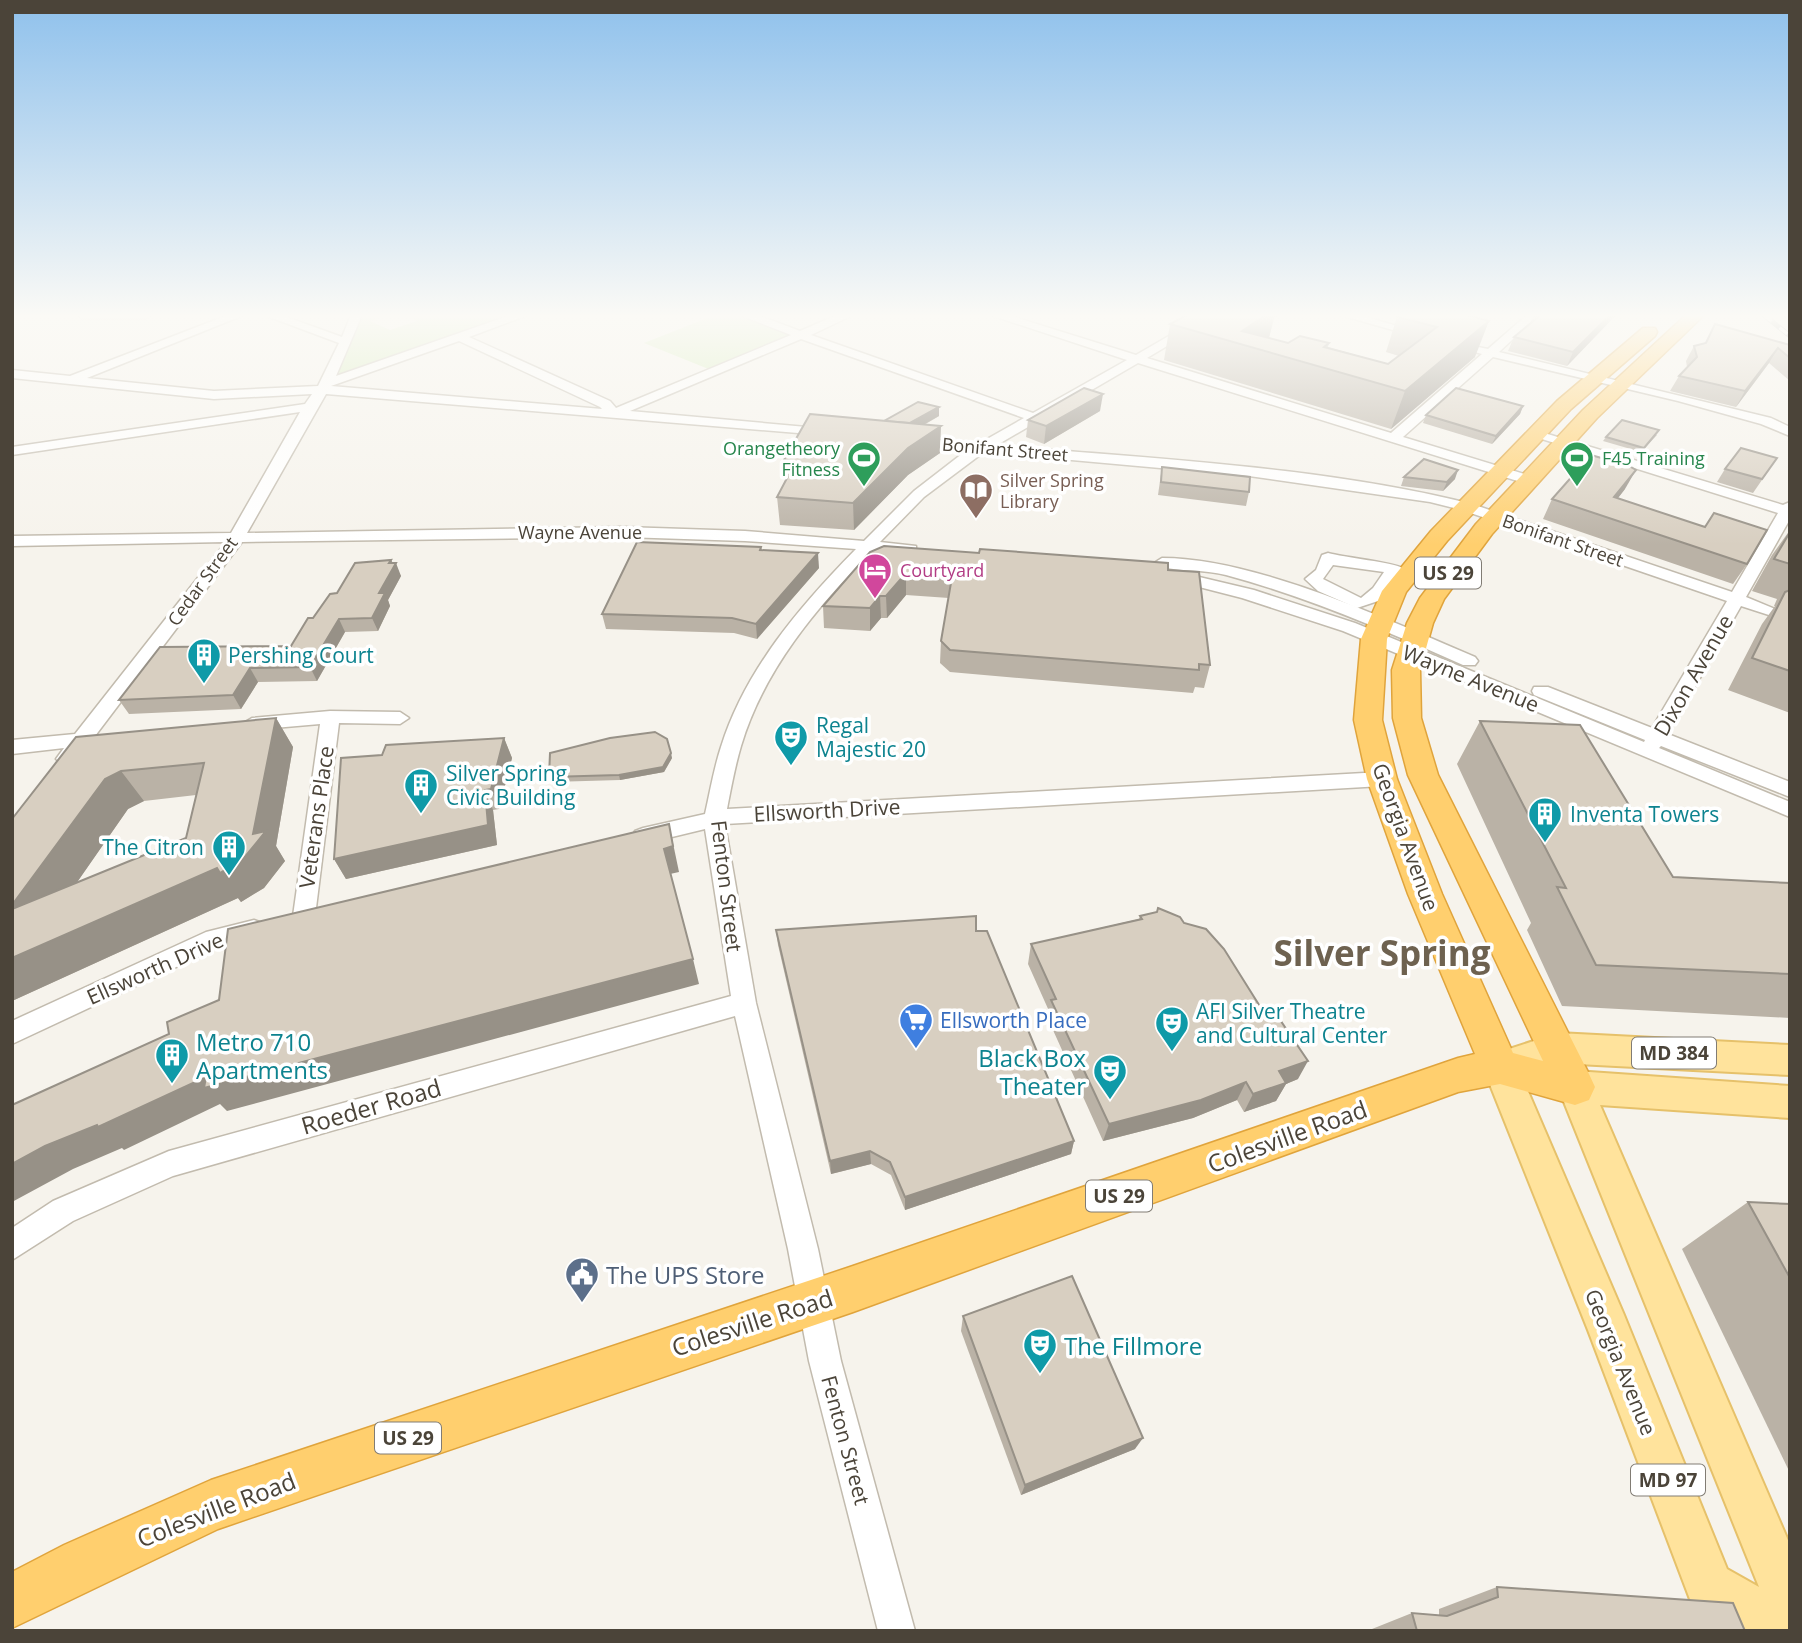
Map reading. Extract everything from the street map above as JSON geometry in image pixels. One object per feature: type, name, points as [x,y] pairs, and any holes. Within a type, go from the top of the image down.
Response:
[{"type":"highway","name":"Georgia Avenue","points":[[1500,1067],[1425,894],[1382,779],[1368,720],[1377,630],[1394,591],[1467,507],[1580,392]]},
{"type":"highway","name":"Georgia Avenue","points":[[1575,1087],[1423,775],[1407,718],[1405,685],[1420,623],[1447,575],[1495,517],[1563,443],[1616,392]]},
{"type":"highway","name":"Colesville Road","points":[[12,1601],[83,1564],[211,1506],[813,1301],[1458,1075],[1500,1067],[1575,1087]]},
{"type":"main road","name":"Colesville Road","points":[[1500,1067],[1558,1048],[1790,1060]]},
{"type":"main road","name":"Georgia Avenue","points":[[1500,1067],[1609,1329],[1727,1631]]},
{"type":"main road","name":"Colesville Road","points":[[1575,1087],[1790,1102]]},
{"type":"main road","name":"Georgia Avenue","points":[[1575,1087],[1790,1603]]},
{"type":"main road","points":[[1709,1586],[1759,1614],[1766,1631]]},
{"type":"street","points":[[180,392],[214,395],[292,392]]},
{"type":"street","name":"Cedar Street","points":[[50,778],[236,536],[309,407],[321,392]]},
{"type":"street","points":[[387,392],[840,434]]},
{"type":"street","points":[[578,392],[605,404],[614,413]]},
{"type":"street","points":[[614,413],[665,392]]},
{"type":"street","points":[[961,392],[1032,417]]},
{"type":"street","name":"Fenton Street","points":[[897,1631],[825,1361],[744,1003],[715,819],[731,746],[759,681],[780,645],[868,546],[926,488],[980,447],[1077,392]]},
{"type":"street","points":[[1242,392],[1529,480]]},
{"type":"street","points":[[1393,438],[1446,392]]},
{"type":"street","points":[[1653,392],[1754,418],[1790,432]]},
{"type":"street","points":[[12,451],[309,407]]},
{"type":"street","points":[[1536,435],[1789,510]]},
{"type":"street","name":"Bonifant Street","points":[[904,440],[1249,472],[1430,498],[1467,507],[1772,611]]},
{"type":"street","name":"Dixon Avenue","points":[[1653,744],[1789,510]]},
{"type":"street","name":"Wayne Avenue","points":[[12,541],[624,532],[925,551]]},
{"type":"street","name":"Wayne Avenue","points":[[1377,630],[1146,567],[1180,562],[1225,570],[1377,630],[1414,645],[1653,744],[1790,810]]},
{"type":"street","points":[[229,726],[330,717],[400,718]]},
{"type":"street","name":"Veterans Place","points":[[304,916],[330,717]]},
{"type":"street","points":[[12,747],[110,737]]},
{"type":"street","name":"Wayne Avenue","points":[[1653,744],[1790,790]]},
{"type":"street","name":"Ellsworth Drive","points":[[621,841],[715,819],[1382,779]]},
{"type":"street","name":"Ellsworth Drive","points":[[12,1033],[214,939],[327,911]]},
{"type":"street","name":"Roeder Road","points":[[12,1245],[63,1211],[169,1164],[517,1064],[744,1003]]},
{"type":"building","points":[[1078,392],[1103,394],[1046,426],[1028,420]]},
{"type":"building","points":[[1452,392],[1470,392],[1523,406],[1496,436],[1426,415]]},
{"type":"building","points":[[918,402],[939,407],[910,423],[884,421]]},
{"type":"building","points":[[810,414],[941,426],[908,448],[853,503],[777,497],[796,461],[784,460]]},
{"type":"building","points":[[1622,420],[1659,430],[1644,448],[1606,437]]},
{"type":"building","points":[[1741,448],[1777,458],[1762,479],[1725,469]]},
{"type":"building","points":[[1591,455],[1636,470],[1614,497],[1705,527],[1714,513],[1767,530],[1747,564],[1552,499]]},
{"type":"building","points":[[1424,459],[1458,470],[1447,482],[1404,477]]},
{"type":"building","points":[[1162,467],[1250,477],[1249,492],[1161,482]]},
{"type":"building","points":[[1790,532],[1790,564],[1774,559]]},
{"type":"building","points":[[637,542],[761,547],[760,550],[818,553],[756,624],[732,618],[602,614]]},
{"type":"building","points":[[884,546],[979,553],[980,549],[1168,563],[1168,570],[1199,572],[1210,665],[1199,664],[1199,670],[950,650],[941,641],[952,577],[906,573],[886,596],[880,596],[870,608],[823,606],[870,552]]},
{"type":"building","points":[[391,560],[389,563],[396,563],[379,593],[385,593],[372,618],[339,619],[310,667],[250,668],[233,695],[119,700],[160,647],[291,646],[308,618],[313,618],[330,594],[337,593],[355,563]]},
{"type":"building","points":[[1790,590],[1790,671],[1752,658],[1785,592]]},
{"type":"building","points":[[276,718],[253,834],[266,831],[244,858],[220,873],[217,868],[12,958],[12,909],[186,838],[204,763],[121,771],[105,779],[12,905],[12,819],[76,737]]},
{"type":"building","points":[[1480,721],[1580,725],[1673,877],[1790,883],[1790,974],[1596,965],[1557,887],[1566,888]]},
{"type":"building","points":[[655,732],[667,739],[671,753],[663,767],[619,775],[549,777],[550,753],[610,738]]},
{"type":"building","name":"Silver Spring Civic Building","points":[[504,738],[491,789],[485,790],[488,825],[334,859],[341,758],[382,755],[386,745]]},
{"type":"building","points":[[669,824],[673,846],[664,849],[693,959],[204,1088],[206,1077],[98,1127],[97,1125],[45,1146],[12,1164],[12,1105],[169,1034],[167,1022],[219,1000],[228,929]]},
{"type":"building","name":"AFI Silver Theatre and Cultural Center","points":[[1158,908],[1180,917],[1184,923],[1206,929],[1224,949],[1261,1008],[1272,1008],[1308,1061],[1279,1071],[1286,1083],[1253,1094],[1246,1082],[1201,1100],[1109,1124],[1051,1000],[1056,999],[1031,944],[1142,919],[1140,916],[1157,912]]},
{"type":"building","name":"Ellsworth Place","points":[[976,916],[976,931],[987,931],[1074,1141],[905,1197],[890,1162],[870,1151],[830,1161],[776,930]]},
{"type":"building","points":[[1748,1202],[1790,1204],[1790,1278]]},
{"type":"building","name":"The Fillmore","points":[[1072,1276],[1143,1438],[1025,1485],[963,1316]]},
{"type":"building","points":[[1497,1587],[1733,1603],[1745,1631],[1417,1631],[1412,1613],[1447,1616],[1498,1597]]},
{"type":"place","name":"Orangetheory Fitness","points":[[864,488]]},
{"type":"place","name":"F45 Training","points":[[1577,488]]},
{"type":"place","name":"Silver Spring Library","points":[[976,520]]},
{"type":"place","name":"Courtyard","points":[[875,600]]},
{"type":"place","name":"Pershing Court","points":[[204,685]]},
{"type":"place","name":"Regal Majestic 20","points":[[791,767]]},
{"type":"place","name":"Silver Spring Civic Building","points":[[421,815]]},
{"type":"place","name":"Inventa Towers","points":[[1545,844]]},
{"type":"place","name":"The Citron","points":[[229,877]]},
{"type":"place","name":"Ellsworth Place","points":[[916,1050]]},
{"type":"place","name":"AFI Silver Theatre and Cultural Center","points":[[1172,1053]]},
{"type":"place","name":"Metro 710 Apartments","points":[[172,1085]]},
{"type":"place","name":"Black Box Theater","points":[[1110,1101]]},
{"type":"place","name":"The UPS Store","points":[[582,1304]]},
{"type":"place","name":"The Fillmore","points":[[1040,1375]]},
{"type":"district","name":"Silver Spring","points":[[1382,952]]}]
